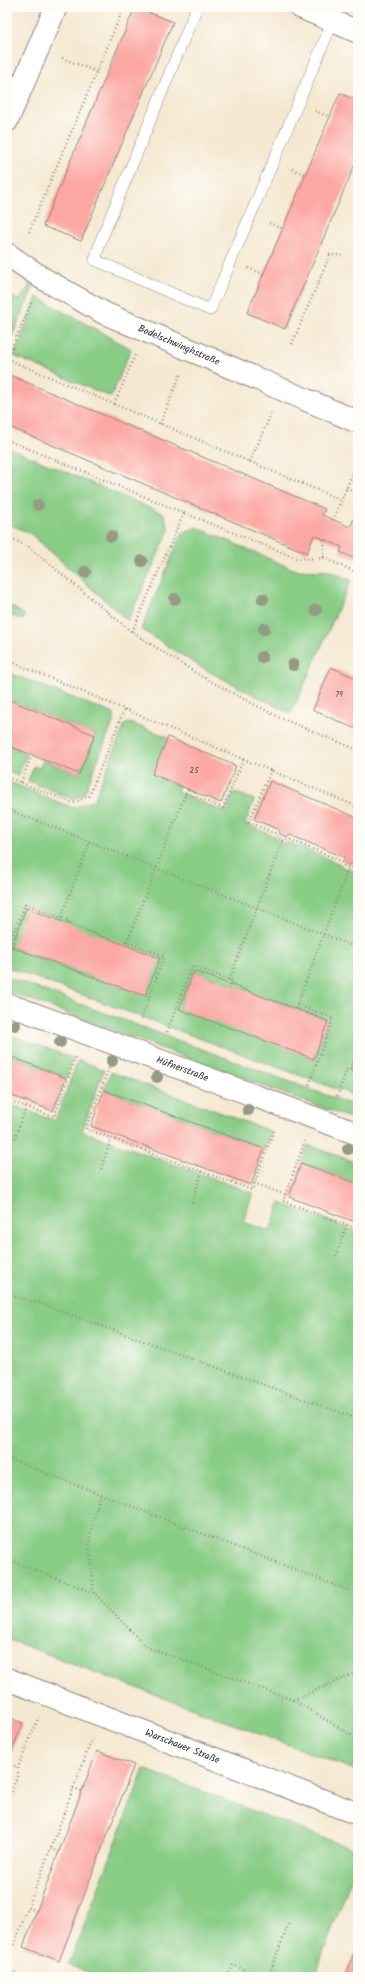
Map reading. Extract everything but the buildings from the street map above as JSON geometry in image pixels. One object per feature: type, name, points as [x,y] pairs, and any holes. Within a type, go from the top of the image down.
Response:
[{"type":"street","points":[[7,121],[56,7]]},
{"type":"street","points":[[300,7],[358,32]]},
{"type":"street","name":"Bodelschwinghstraße","points":[[7,254],[42,278],[104,313],[358,422]]},
{"type":"street","name":"Hüfnerstraße","points":[[7,1004],[358,1134]]},
{"type":"street","name":"Warschauer Straße","points":[[7,1679],[358,1814]]},
{"type":"lane","points":[[197,7],[123,199],[101,240],[95,260],[210,310],[333,21]]},
{"type":"path","points":[[29,232],[124,7]]},
{"type":"path","points":[[59,56],[97,72]]},
{"type":"path","points":[[292,344],[330,255],[342,255]]},
{"type":"path","points":[[42,278],[7,359],[341,500]]},
{"type":"path","points":[[114,404],[145,330]]},
{"type":"path","points":[[160,424],[190,350]]},
{"type":"path","points":[[250,462],[282,389]]},
{"type":"path","points":[[7,440],[299,559],[324,558],[358,573]]},
{"type":"path","points":[[333,520],[358,461]]},
{"type":"path","points":[[346,488],[358,493]]},
{"type":"path","points":[[132,632],[184,513]]},
{"type":"path","points":[[7,536],[29,547],[132,632],[199,675],[278,717],[358,750]]},
{"type":"path","points":[[324,540],[324,558]]},
{"type":"path","points":[[7,660],[125,708],[358,807]]},
{"type":"path","points":[[7,777],[73,803],[89,796],[125,708]]},
{"type":"path","points":[[21,782],[32,755]]},
{"type":"path","points":[[127,942],[187,791],[223,808],[244,758]]},
{"type":"path","points":[[271,770],[249,822],[276,834],[278,838],[283,840],[289,839],[341,861],[343,865],[358,868]]},
{"type":"path","points":[[7,809],[358,948]]},
{"type":"path","points":[[229,980],[283,840]]},
{"type":"path","points":[[60,918],[90,842]]},
{"type":"path","points":[[296,1009],[349,867]]},
{"type":"path","points":[[7,953],[25,904],[69,921],[68,924]]},
{"type":"path","points":[[123,944],[124,941],[164,956],[140,1022]]},
{"type":"path","points":[[167,1032],[192,966],[233,981],[232,985]]},
{"type":"path","points":[[297,1005],[333,1018],[309,1085]]},
{"type":"path","points":[[7,1100],[54,1117],[77,1053]]},
{"type":"path","points":[[110,1065],[86,1129],[111,1139],[252,1190],[275,1127]]},
{"type":"path","points":[[337,1096],[347,1069]]},
{"type":"path","points":[[15,1103],[17,1098]]},
{"type":"path","points":[[15,1138],[26,1107]]},
{"type":"path","points":[[306,1138],[283,1201],[358,1229]]},
{"type":"path","points":[[101,1169],[111,1139]]},
{"type":"path","points":[[135,1147],[136,1142]]},
{"type":"path","points":[[211,1175],[213,1170]]},
{"type":"path","points":[[192,1202],[202,1172]]},
{"type":"path","points":[[254,1183],[286,1195]]},
{"type":"path","points":[[329,1218],[331,1213]]},
{"type":"path","points":[[336,1256],[347,1225]]},
{"type":"path","points":[[7,1295],[39,1302],[358,1419]]},
{"type":"path","points":[[7,1458],[358,1594]]},
{"type":"path","points":[[94,1593],[89,1540],[100,1494]]},
{"type":"path","points":[[7,1559],[94,1593],[147,1646],[293,1700],[358,1739]]},
{"type":"path","points":[[293,1700],[358,1672]]},
{"type":"path","points":[[7,1803],[18,1775],[18,1767],[41,1711]]},
{"type":"path","points":[[14,1945],[92,1738]]},
{"type":"path","points":[[7,1763],[18,1767]]},
{"type":"path","points":[[74,1788],[82,1791]]},
{"type":"path","points":[[51,1849],[59,1852]]},
{"type":"path","points":[[28,1908],[37,1911]]},
{"type":"path","points":[[268,1977],[289,1923]]},
{"type":"path","points":[[228,1977],[233,1965],[263,1977]]},
{"type":"green space","points":[[31,283],[34,286],[7,348],[7,293],[19,301]]},
{"type":"green space","points":[[37,297],[131,349],[111,397],[14,356]]},
{"type":"green space","points":[[7,447],[164,514],[169,530],[128,621],[31,534],[7,523]]},
{"type":"green space","points":[[196,527],[295,570],[329,571],[351,580],[291,714],[202,668],[141,629],[182,533]]},
{"type":"green space","points":[[7,604],[25,615],[23,620],[7,614]]},
{"type":"green space","points":[[7,672],[114,714],[114,720],[84,794],[72,799],[28,781],[34,766],[40,768],[43,760],[79,774],[95,735],[7,699]]},
{"type":"green space","points":[[130,723],[168,737],[153,774],[179,786],[177,792],[225,812],[234,792],[254,800],[245,824],[274,836],[276,840],[285,844],[288,842],[340,864],[342,867],[358,872],[358,1048],[350,1070],[358,1073],[358,1097],[7,967],[7,781],[73,808],[94,800],[125,724]],"holes":[[[27,909],[159,958],[145,996],[12,947]],[[194,971],[328,1021],[314,1059],[179,1008]]]},
{"type":"green space","points":[[7,745],[27,754],[18,776],[7,772]]},
{"type":"green space","points":[[7,977],[358,1107],[358,1121],[7,991]]},
{"type":"green space","points":[[7,1034],[73,1058],[66,1078],[7,1055]]},
{"type":"green space","points":[[78,1060],[104,1070],[82,1131],[253,1193],[243,1222],[270,1231],[280,1203],[358,1232],[358,1771],[7,1639],[7,1103],[55,1121]]},
{"type":"green space","points":[[111,1072],[270,1131],[264,1149],[104,1090]]},
{"type":"green space","points":[[308,1145],[358,1163],[358,1184],[301,1163]]},
{"type":"green space","points":[[144,1769],[358,1851],[358,1861],[314,1977],[100,1977],[69,1965]]},
{"type":"green space","points":[[7,1965],[38,1977],[7,1977]]}]
